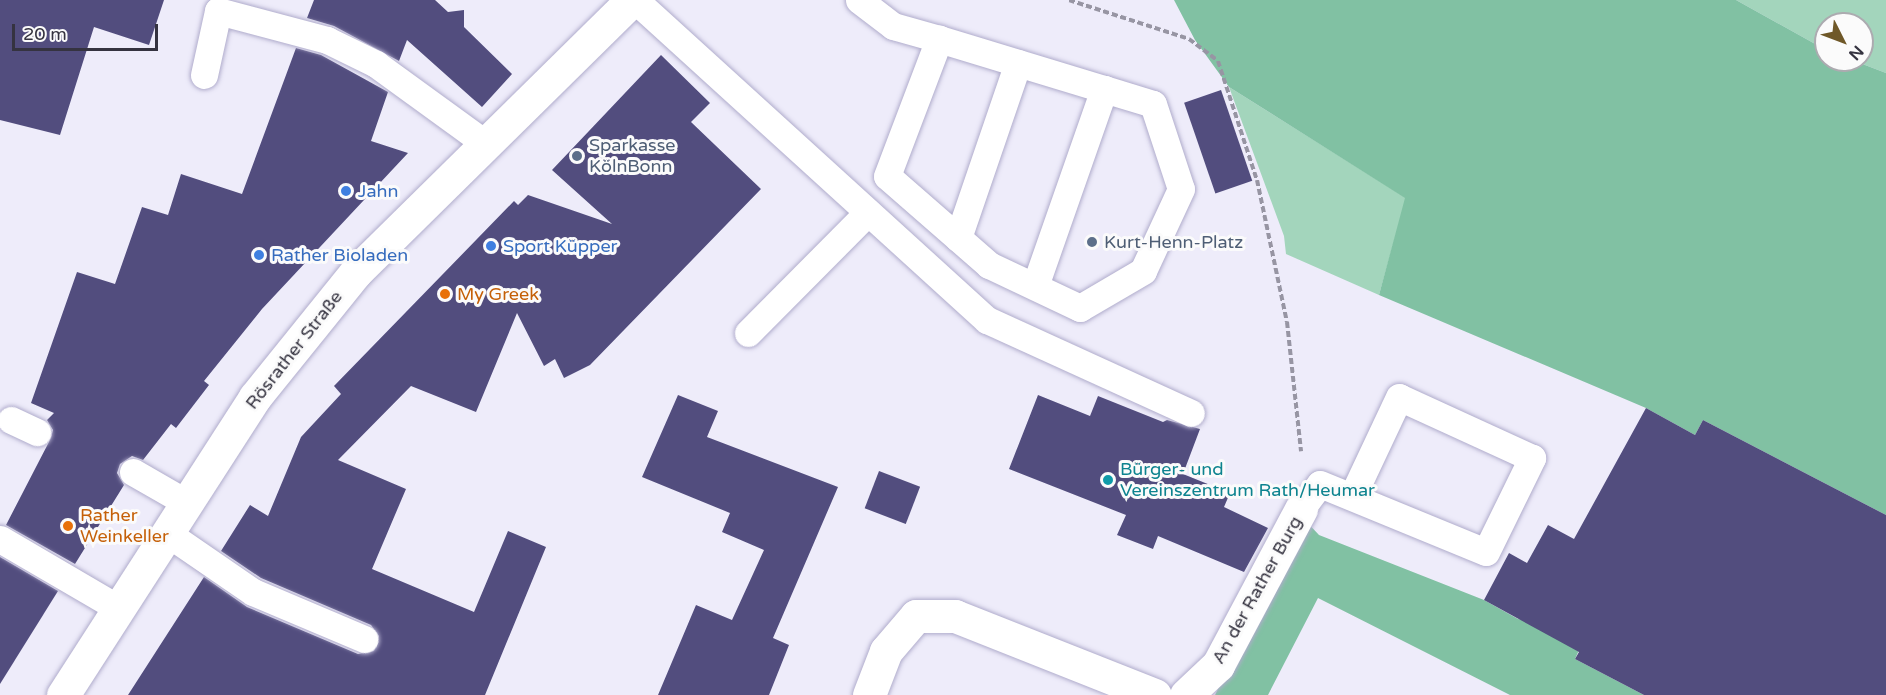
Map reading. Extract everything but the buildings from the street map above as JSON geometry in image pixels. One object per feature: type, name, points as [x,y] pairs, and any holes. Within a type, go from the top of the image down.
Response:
[{"type":"main road","name":"Rösrather Straße","points":[[63,695],[255,397],[356,272],[634,0]]},
{"type":"main road","name":"An der Rather Burg","points":[[1186,695],[1218,665],[1301,509]]},
{"type":"main road","points":[[869,695],[886,651],[915,616],[955,616],[1155,695]]},
{"type":"lane","points":[[634,0],[987,320],[1191,413]]},
{"type":"lane","points":[[859,0],[893,26],[939,39],[1153,104],[1181,189],[1143,271],[1080,308],[989,265],[887,176],[939,39]]},
{"type":"lane","points":[[204,75],[218,12],[327,40],[376,64],[486,144]]},
{"type":"lane","points":[[958,238],[1018,63]]},
{"type":"lane","points":[[1035,286],[1104,89]]},
{"type":"lane","points":[[748,333],[868,212]]},
{"type":"lane","points":[[1301,509],[1320,484],[1486,552],[1532,458],[1399,397],[1352,497]]},
{"type":"lane","points":[[11,420],[37,432]]},
{"type":"lane","points":[[133,472],[187,503]]},
{"type":"lane","points":[[167,533],[253,592],[364,639]]},
{"type":"lane","points":[[0,539],[118,608]]},
{"type":"path","points":[[1069,0],[1189,39],[1218,61],[1257,180],[1287,322],[1302,431],[1301,509]]},
{"type":"green space","points":[[1174,0],[1736,0],[1814,43],[1814,72],[1874,72],[1874,68],[1886,73],[1886,515],[1703,420],[1695,435],[1646,408],[1379,295],[1405,198],[1229,87],[1195,40]]},
{"type":"green space","points":[[1736,0],[1886,0],[1886,73],[1874,68],[1874,12],[1814,12],[1814,43]]},
{"type":"green space","points":[[1229,87],[1406,198],[1379,295],[1286,254],[1284,236]]},
{"type":"green space","points":[[1301,516],[1319,535],[1484,600],[1518,619],[1588,630],[1575,659],[1644,695],[1510,695],[1318,598],[1268,695],[1215,695]]},
{"type":"place","name":"Sparkasse KölnBonn","points":[[577,156]]},
{"type":"place","name":"Jahn","points":[[346,191]]},
{"type":"place","name":"Kurt-Henn-Platz","points":[[1092,242]]},
{"type":"place","name":"Sport Küpper","points":[[491,246]]},
{"type":"place","name":"Rather Bioladen","points":[[259,255]]},
{"type":"place","name":"My Greek","points":[[445,294]]},
{"type":"place","name":"Bürger- und Vereinszentrum Rath/Heumar","points":[[1108,480]]},
{"type":"place","name":"Rather Weinkeller","points":[[68,526]]}]
